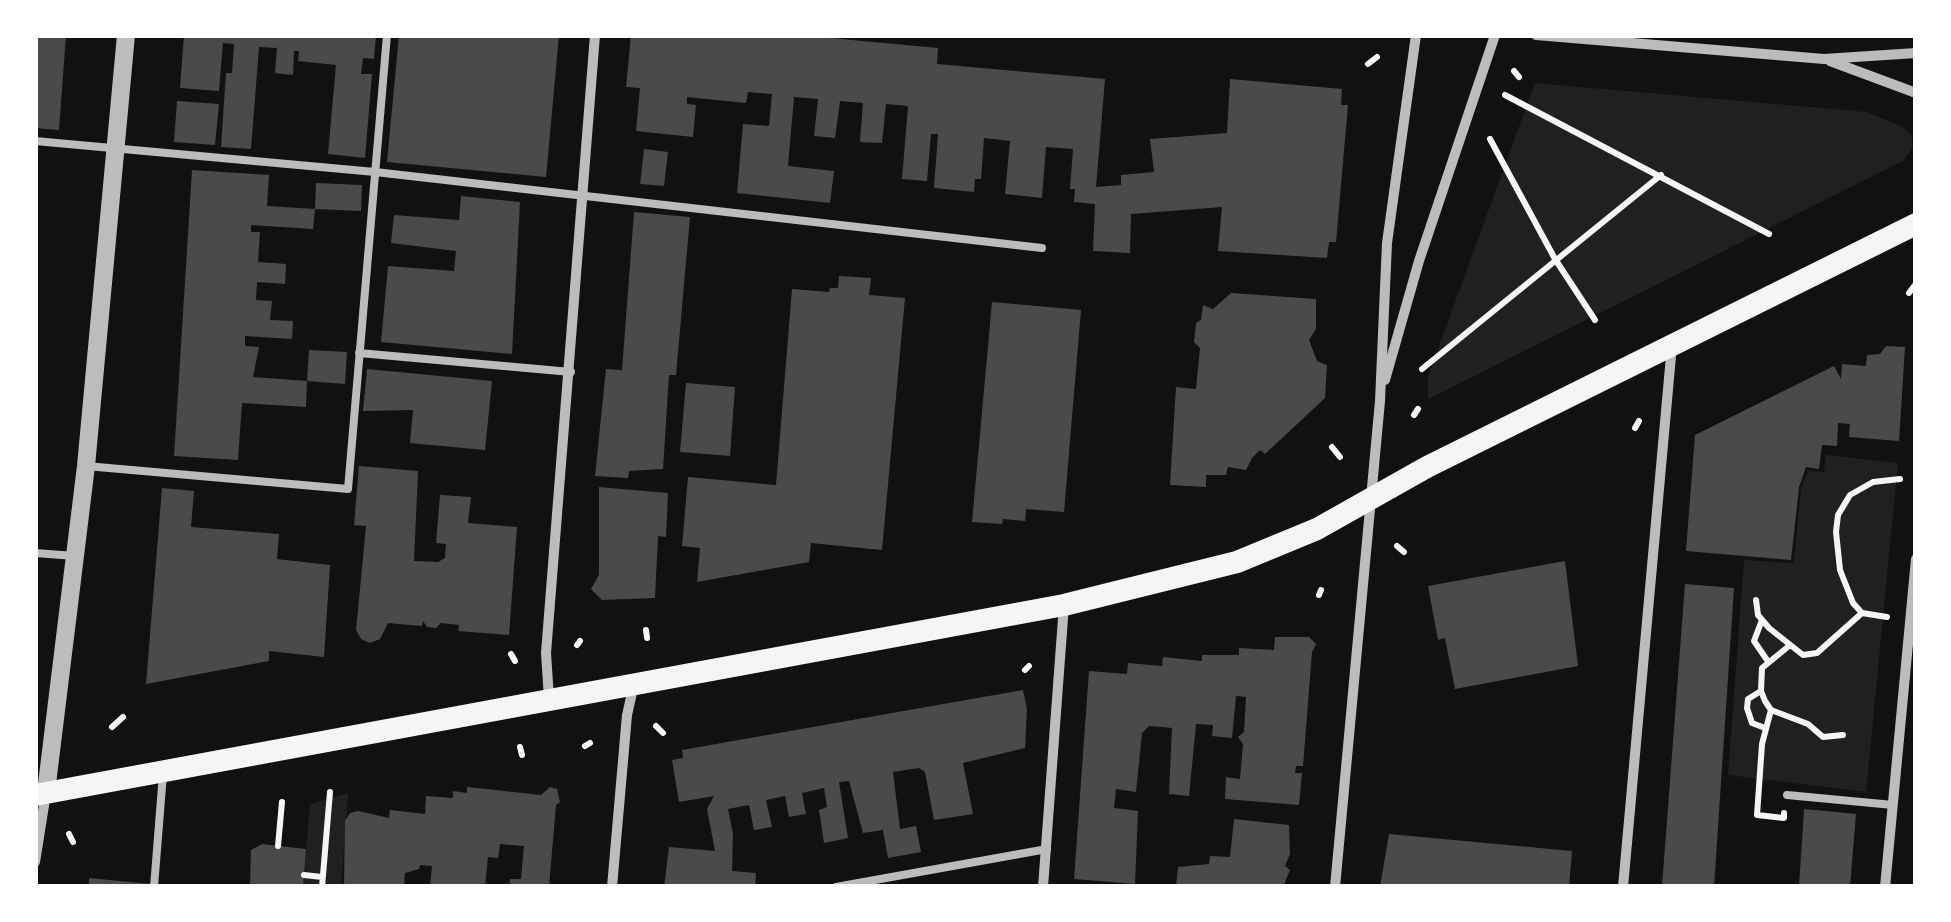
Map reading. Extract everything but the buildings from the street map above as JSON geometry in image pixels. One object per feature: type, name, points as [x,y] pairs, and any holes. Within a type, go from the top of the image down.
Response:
[{"type":"main road","points":[[40,794],[1064,604],[1237,562],[1317,529],[1673,342],[1916,224]]},
{"type":"street","points":[[35,862],[40,794],[86,466],[126,35]]},
{"type":"street","points":[[549,698],[546,653],[596,35]]},
{"type":"street","points":[[1334,887],[1380,400],[1387,243],[1416,35]]},
{"type":"street","points":[[1380,400],[1419,261],[1495,35]]},
{"type":"street","points":[[1536,35],[1824,59],[1916,53]]},
{"type":"street","points":[[1824,59],[1916,93]]},
{"type":"street","points":[[1622,887],[1673,342]]},
{"type":"street","points":[[1885,887],[1916,559]]},
{"type":"street","points":[[1043,887],[1064,604]]},
{"type":"street","points":[[612,887],[627,716],[635,683]]},
{"type":"lane","points":[[86,466],[348,490],[387,35]]},
{"type":"lane","points":[[35,141],[375,172],[1042,248]]},
{"type":"lane","points":[[359,353],[571,372]]},
{"type":"lane","points":[[35,553],[76,556]]},
{"type":"lane","points":[[154,887],[164,770]]},
{"type":"lane","points":[[1787,795],[1893,804]]},
{"type":"lane","points":[[836,887],[1046,849]]},
{"type":"path","points":[[1368,64],[1377,57]]},
{"type":"path","points":[[1505,95],[1769,234]]},
{"type":"path","points":[[1490,139],[1555,259],[1595,320]]},
{"type":"path","points":[[1422,369],[1661,176]]},
{"type":"path","points":[[1909,293],[1915,285]]},
{"type":"path","points":[[1332,447],[1340,458]]},
{"type":"path","points":[[1887,617],[1862,613],[1853,604],[1840,570],[1838,515],[1862,487],[1900,480]]},
{"type":"path","points":[[1756,600],[1762,620],[1802,655],[1817,653],[1862,613]]},
{"type":"path","points":[[1762,620],[1754,641],[1767,660],[1761,691],[1772,710],[1808,724],[1823,738],[1843,735]]},
{"type":"path","points":[[1767,660],[1789,646]]},
{"type":"path","points":[[1761,691],[1748,700],[1746,708],[1752,723],[1766,728]]},
{"type":"path","points":[[1772,710],[1766,728],[1757,815],[1784,818],[1787,795]]},
{"type":"path","points":[[112,727],[123,716]]},
{"type":"path","points":[[656,726],[663,733]]},
{"type":"path","points":[[322,887],[330,792]]},
{"type":"path","points":[[278,846],[282,802]]},
{"type":"path","points":[[304,875],[323,877]]},
{"type":"shaded area","points":[[1535,83],[1867,112],[1901,126],[1911,135],[1913,147],[1903,161],[1428,399],[1428,376]]},
{"type":"shaded area","points":[[1826,455],[1898,463],[1866,792],[1728,775],[1744,560],[1794,563],[1801,488],[1808,471],[1824,472]]},
{"type":"shaded area","points":[[348,793],[341,887],[303,887],[310,804]]}]
